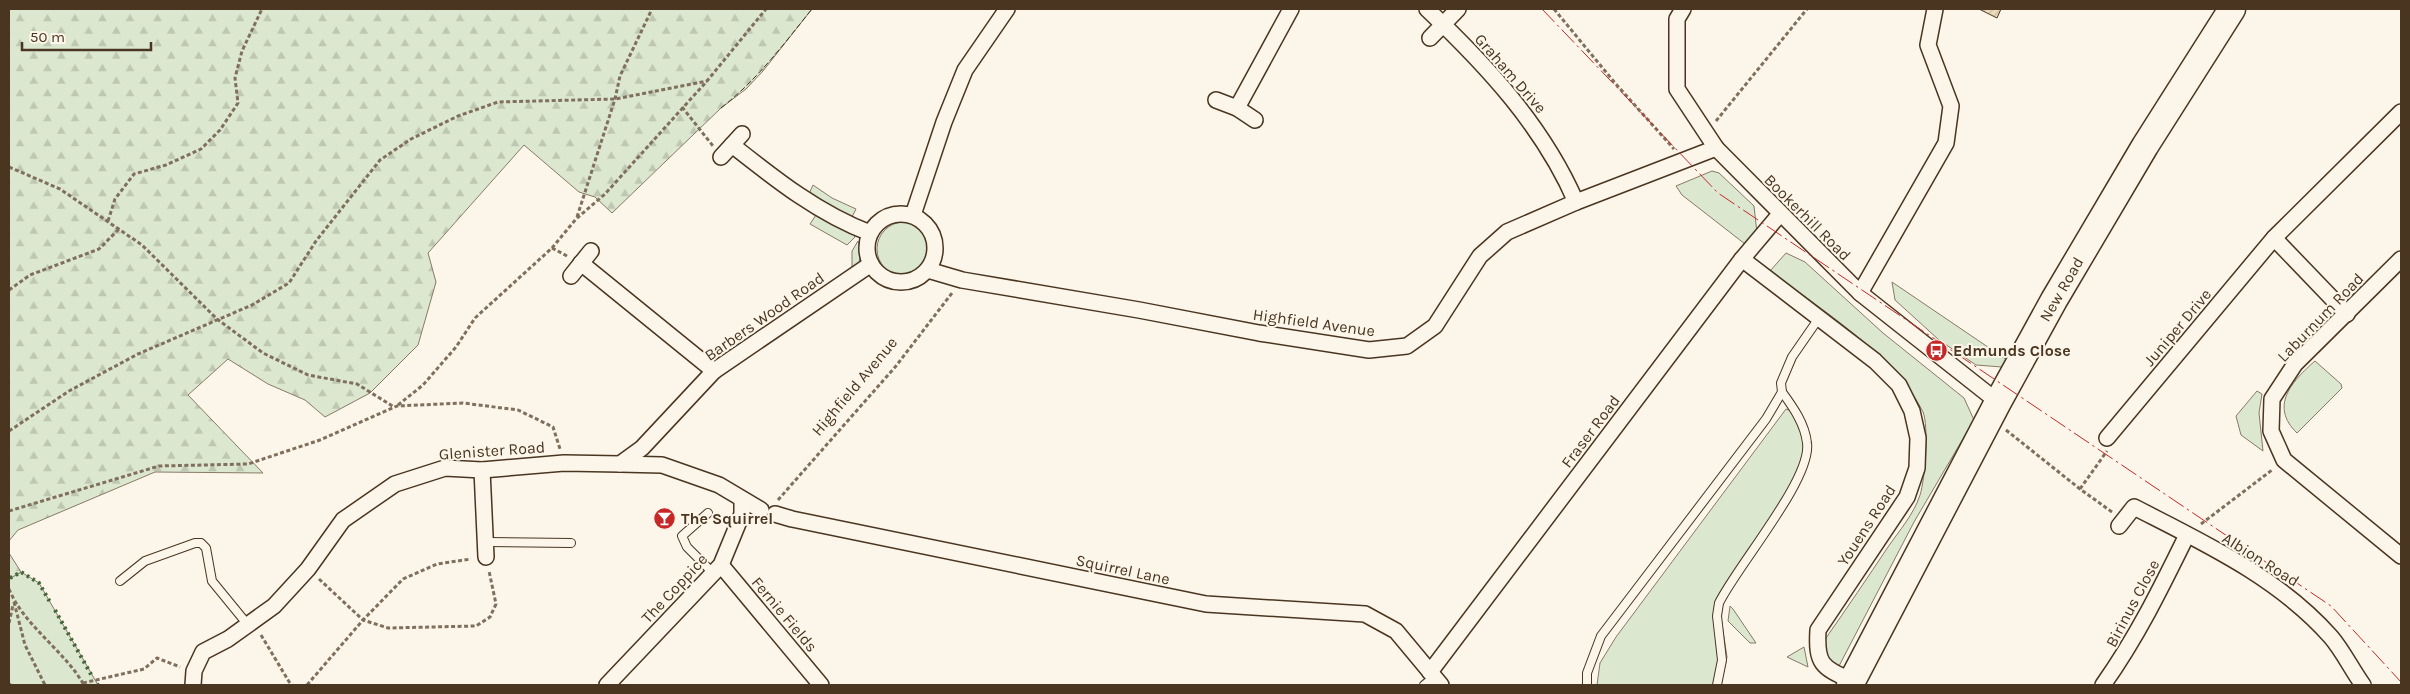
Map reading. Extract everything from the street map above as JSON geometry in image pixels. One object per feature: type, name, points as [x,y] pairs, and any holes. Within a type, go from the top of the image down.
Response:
[{"type":"highway","name":"New Road","points":[[1851,683],[2054,300],[2144,146],[2232,9]]},
{"type":"street","points":[[913,216],[944,122],[965,70],[1007,9]]},
{"type":"street","points":[[1237,108],[1291,9]]},
{"type":"street","name":"Graham Drive","points":[[1427,9],[1443,23],[1524,111],[1563,171],[1576,202]]},
{"type":"street","points":[[1430,38],[1458,9]]},
{"type":"street","name":"Bookerhill Road","points":[[1683,9],[1677,19],[1677,89],[1716,148],[1860,293],[1994,410]]},
{"type":"street","points":[[1860,293],[1946,143],[1951,106],[1928,45],[1936,9]]},
{"type":"street","points":[[1216,100],[1237,108],[1255,120]]},
{"type":"street","name":"Juniper Drive","points":[[2107,438],[2274,238],[2401,112]]},
{"type":"street","points":[[721,157],[742,134]]},
{"type":"street","points":[[732,146],[782,185],[846,224],[870,233]]},
{"type":"street","name":"Highfield Avenue","points":[[928,270],[962,280],[1129,308],[1259,334],[1369,350],[1407,346],[1434,326],[1480,256],[1508,232],[1576,202],[1685,162],[1716,148]]},
{"type":"street","points":[[900,214],[913,216],[924,222],[932,233],[936,245],[934,258],[928,270],[914,280],[898,282],[882,276],[871,264],[868,254],[870,233],[878,223],[888,216],[900,214]]},
{"type":"street","name":"Fraser Road","points":[[1432,680],[1742,259],[1780,214]]},
{"type":"street","points":[[2274,238],[2347,314]]},
{"type":"street","points":[[571,276],[591,250]]},
{"type":"street","name":"Youens Road","points":[[1742,259],[1875,361],[1899,385],[1912,411],[1918,438],[1917,468],[1907,497],[1818,630],[1817,650],[1824,667],[1851,683]]},
{"type":"street","name":"Laburnum Road","points":[[2401,259],[2295,364],[2272,399],[2271,431],[2284,460],[2401,556]]},
{"type":"street","points":[[581,262],[714,370]]},
{"type":"street","name":"Barbers Wood Road","points":[[620,464],[642,448],[714,370],[871,264]]},
{"type":"street","name":"Glenister Road","points":[[193,678],[203,652],[274,606],[308,569],[343,520],[395,484],[445,468],[482,470],[564,463],[620,464]]},
{"type":"street","name":"Squirrel Lane","points":[[620,464],[662,465],[719,485],[742,500],[770,509],[792,519],[1206,604],[1365,614],[1396,631],[1432,680]]},
{"type":"street","points":[[482,470],[486,550]]},
{"type":"street","name":"The Coppice","points":[[607,685],[717,569],[742,514],[742,500]]},
{"type":"street","points":[[2119,526],[2134,508]]},
{"type":"street","name":"Albion Road","points":[[2134,508],[2186,534],[2264,578],[2294,601],[2332,638],[2363,685]]},
{"type":"street","name":"Birinus Close","points":[[2103,685],[2130,647],[2157,596],[2186,534]]},
{"type":"street","name":"Fernie Fields","points":[[717,569],[821,685]]},
{"type":"lane","points":[[1717,685],[1722,660],[1717,616],[1719,603],[1788,496],[1800,476],[1806,460],[1808,444],[1804,430],[1782,392],[1782,383],[1786,370],[1819,318]]},
{"type":"lane","points":[[1587,685],[1589,667],[1601,636],[1755,434],[1782,392]]},
{"type":"lane","points":[[708,513],[682,536],[687,547],[717,569]]},
{"type":"lane","points":[[120,581],[145,561],[195,543],[201,543],[206,548],[212,581],[251,622]]},
{"type":"lane","points":[[486,550],[571,543]]},
{"type":"path","points":[[108,221],[115,198],[134,174],[166,165],[201,149],[220,130],[238,103],[235,78],[242,51],[262,9]]},
{"type":"path","points":[[576,219],[615,99],[620,76],[652,9]]},
{"type":"path","points":[[9,511],[159,466],[248,464],[320,440],[396,406],[423,385],[456,347],[475,318],[552,248],[576,219],[605,194],[682,107],[707,82],[766,9]]},
{"type":"path","points":[[1554,9],[1614,83],[1685,162]]},
{"type":"path","points":[[1707,133],[1807,9]]},
{"type":"path","points":[[9,431],[69,391],[138,354],[252,305],[289,283],[316,242],[380,160],[411,139],[458,116],[498,102],[615,99],[707,82]]},
{"type":"path","points":[[682,107],[721,157]]},
{"type":"path","points":[[9,166],[60,189],[142,245],[217,319],[270,356],[308,375],[358,384],[396,406],[463,403],[518,410],[553,428],[564,463]]},
{"type":"path","points":[[9,290],[30,274],[99,249],[119,229]]},
{"type":"path","name":"Highfield Avenue","points":[[770,509],[896,366],[962,280]]},
{"type":"path","points":[[1994,410],[2080,490],[2111,512],[2134,508]]},
{"type":"path","points":[[2080,490],[2106,454],[2107,438]]},
{"type":"path","points":[[2186,534],[2284,460]]},
{"type":"path","points":[[307,685],[363,620],[403,579],[437,564],[486,550],[496,604],[490,617],[476,626],[388,628],[363,620],[308,569]]},
{"type":"path","points":[[9,589],[25,645],[45,685]]},
{"type":"path","points":[[14,602],[84,684],[144,669],[156,658],[193,678]]},
{"type":"path","points":[[9,622],[14,602]]},
{"type":"path","points":[[9,618],[22,612]]},
{"type":"path","points":[[251,622],[291,685]]},
{"type":"green space","points":[[9,9],[812,9],[763,71],[746,89],[721,108],[612,213],[595,197],[579,192],[524,145],[428,253],[436,282],[418,345],[370,393],[325,417],[305,400],[268,384],[228,359],[188,395],[263,473],[155,472],[18,530],[9,541]]},
{"type":"green space","points":[[1712,171],[1719,173],[1754,206],[1757,233],[1745,244],[1682,195],[1676,186]]},
{"type":"green space","points":[[813,185],[832,198],[856,209],[851,219],[808,196]]},
{"type":"green space","points":[[816,215],[853,233],[855,237],[847,245],[810,224]]},
{"type":"green space","points":[[904,222],[914,224],[923,230],[929,239],[931,249],[929,259],[923,268],[914,274],[904,276],[894,274],[885,268],[879,259],[877,249],[879,239],[885,230],[894,224]]},
{"type":"green space","points":[[858,241],[860,255],[857,269],[779,318],[852,268],[852,251]]},
{"type":"green space","points":[[1786,253],[1805,262],[1883,333],[1964,398],[1974,420],[1914,522],[1839,666],[1833,665],[1823,654],[1826,638],[1914,509],[1922,488],[1925,466],[1925,419],[1911,391],[1876,353],[1770,271]]},
{"type":"green space","points":[[1892,282],[2007,360],[2002,367],[1976,365],[1939,340],[1895,300]]},
{"type":"green space","points":[[2315,361],[2341,384],[2342,388],[2297,433],[2289,423],[2284,404],[2292,385]]},
{"type":"green space","points":[[2257,391],[2262,394],[2259,413],[2263,451],[2241,435],[2236,416]]},
{"type":"green space","points":[[1786,409],[1794,412],[1805,426],[1808,460],[1798,487],[1723,600],[1720,611],[1727,657],[1721,685],[1597,685],[1600,663],[1616,637]]},
{"type":"green space","points":[[9,553],[21,572],[9,579]]},
{"type":"green space","points":[[21,572],[39,583],[98,685],[9,685],[9,579]]},
{"type":"green space","points":[[1730,606],[1756,643],[1750,643],[1728,621]]},
{"type":"green space","points":[[1804,647],[1808,667],[1787,657]]},
{"type":"building","points":[[1979,9],[2001,9],[1997,18]]},
{"type":"hedge","points":[[10,578],[21,572],[39,583],[50,602]]},
{"type":"hedge","points":[[55,610],[93,678]]},
{"type":"fence","points":[[721,108],[758,74],[812,9]]},
{"type":"power","points":[[1542,9],[1718,193],[2331,606],[2401,682]]},
{"type":"place","name":"Edmunds Close","points":[[1937,350]]},
{"type":"place","name":"The Squirrel","points":[[665,518]]}]
